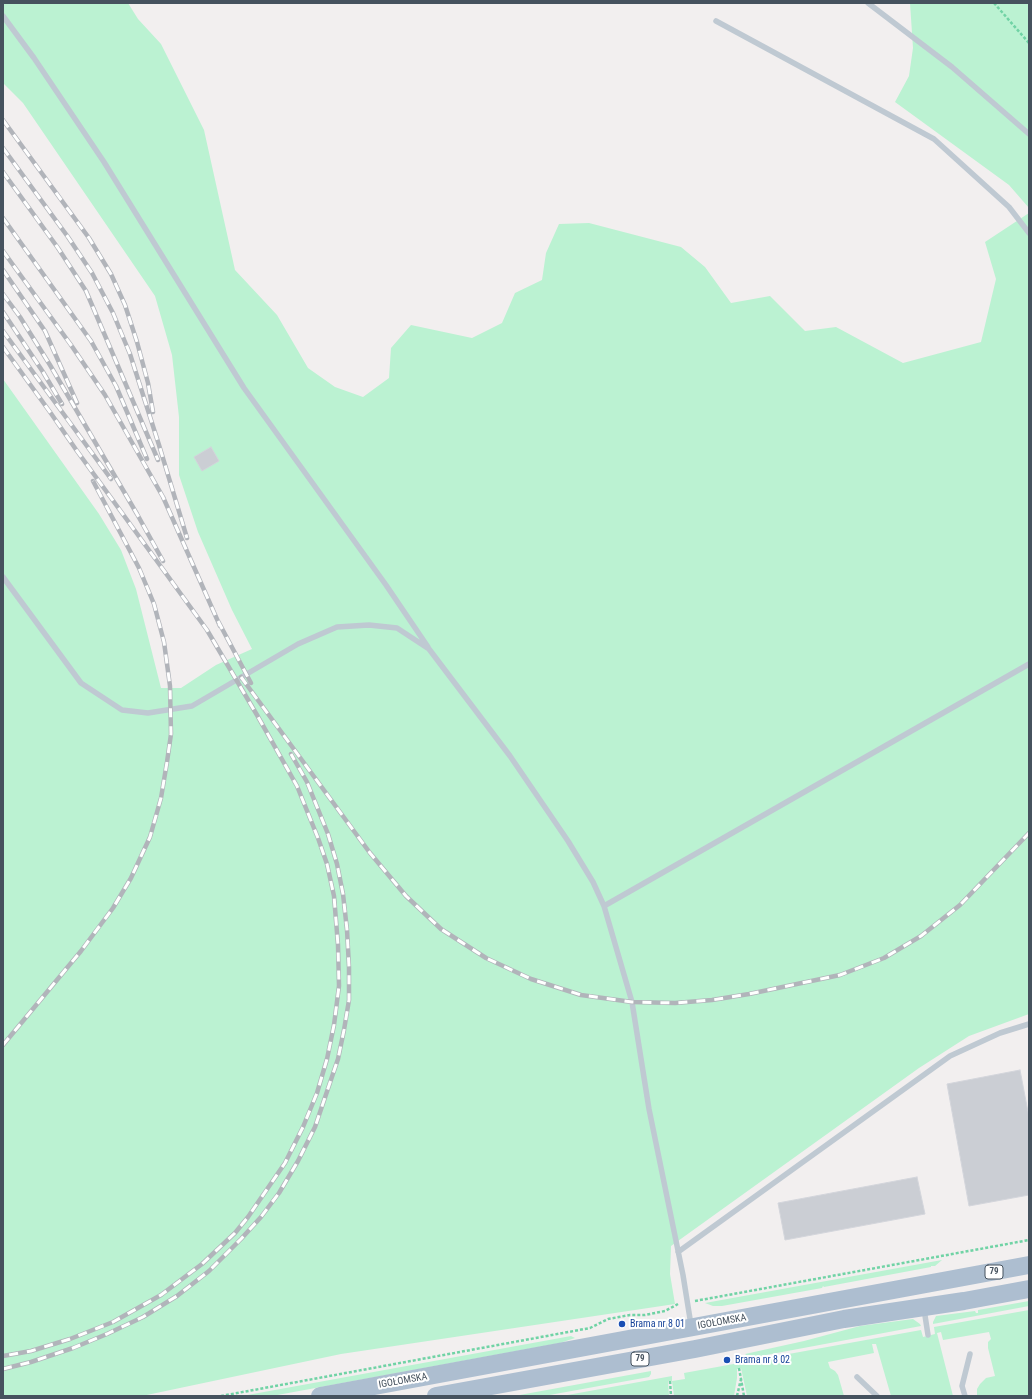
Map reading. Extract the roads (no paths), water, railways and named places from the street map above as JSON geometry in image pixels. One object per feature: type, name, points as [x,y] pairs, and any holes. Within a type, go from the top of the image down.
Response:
[{"type":"main road","name":"IGOŁOMSKA","points":[[320,1396],[1029,1265]]},
{"type":"main road","name":"IGOŁOMSKA","points":[[436,1396],[724,1343],[844,1319],[1029,1289]]},
{"type":"lane","points":[[868,3],[952,67],[1029,134]]},
{"type":"lane","points":[[3,16],[34,58],[104,162],[244,388],[386,585],[429,648],[510,756],[568,841],[593,882],[604,906],[632,1002],[649,1109],[692,1328]]},
{"type":"lane","points":[[716,21],[934,139],[1009,207],[1029,233]]},
{"type":"lane","points":[[3,577],[81,683],[122,710],[148,713],[192,706],[298,644],[337,627],[369,625],[397,628],[429,648]]},
{"type":"lane","points":[[604,906],[1029,664]]},
{"type":"lane","points":[[678,1252],[950,1056],[1000,1033],[1029,1024]]},
{"type":"lane","points":[[923,1307],[928,1335]]},
{"type":"lane","points":[[965,1396],[962,1386],[970,1354]]},
{"type":"lane","points":[[857,1377],[877,1396]]},
{"type":"railway","points":[[3,120],[89,238],[111,274],[125,305],[137,342],[148,383],[153,412]]},
{"type":"railway","points":[[3,148],[68,237],[92,273],[113,313],[130,354],[187,538]]},
{"type":"railway","points":[[3,172],[58,248],[86,291],[158,460]]},
{"type":"railway","points":[[3,218],[91,341],[116,386],[147,459]]},
{"type":"railway","points":[[3,251],[105,395],[163,497],[220,626]]},
{"type":"railway","points":[[3,270],[45,331],[77,403]]},
{"type":"railway","points":[[3,294],[20,317],[50,365],[163,561]]},
{"type":"railway","points":[[3,312],[43,372],[62,404]]},
{"type":"railway","points":[[3,331],[111,479]]},
{"type":"railway","points":[[3,347],[207,630],[297,786],[327,864],[334,896],[338,945],[339,986],[334,1025],[327,1059],[317,1093],[303,1127],[285,1163],[248,1217],[235,1233],[202,1264],[161,1295],[113,1322],[70,1339],[31,1351],[3,1356]]},
{"type":"railway","points":[[3,1045],[81,951],[113,908],[131,878],[150,837],[161,798],[167,762],[171,734],[170,686],[164,642],[154,604],[139,568],[93,481]]},
{"type":"railway","points":[[218,621],[251,683]]},
{"type":"railway","points":[[241,677],[370,853],[406,896],[441,929],[486,958],[531,979],[581,995],[632,1002],[675,1003],[712,1000],[749,994],[840,975],[884,958],[921,936],[960,905],[1029,833]]},
{"type":"railway","points":[[3,1369],[31,1362],[73,1348],[107,1334],[143,1317],[177,1296],[209,1271],[261,1217],[279,1193],[298,1161],[315,1127],[338,1059],[349,1000],[347,930],[343,894],[337,864],[328,834],[307,782],[291,754]]},
{"type":"place","name":"Brama nr 8 01","points":[[622,1324]]},
{"type":"place","name":"Brama nr 8 02","points":[[727,1360]]}]
